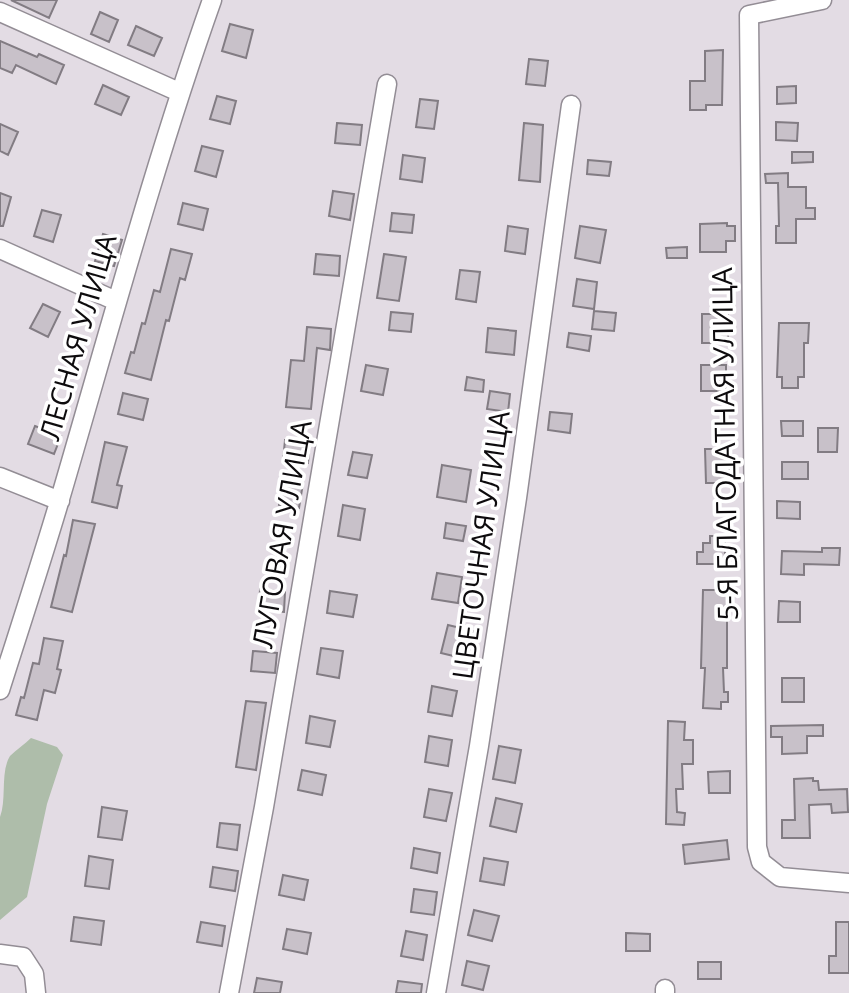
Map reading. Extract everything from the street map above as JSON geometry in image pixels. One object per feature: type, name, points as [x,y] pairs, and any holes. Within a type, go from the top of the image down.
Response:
[{"type":"street","name":"ЛЕСНАЯ УЛИЦА","points":[[0,690],[60,501],[179,92],[212,0]]},
{"type":"street","name":"5-Я БЛАГОДАТНАЯ УЛИЦА","points":[[822,0],[749,15],[757,847],[761,862],[780,877],[849,883]]},
{"type":"street","points":[[0,12],[179,92]]},
{"type":"street","name":"ЛУГОВАЯ УЛИЦА","points":[[229,993],[387,84]]},
{"type":"street","name":"ЦВЕТОЧНАЯ УЛИЦА","points":[[436,993],[479,746],[517,498],[571,105]]},
{"type":"street","points":[[0,249],[116,301]]},
{"type":"street","points":[[0,477],[60,501]]},
{"type":"street","points":[[0,954],[23,957],[34,974],[36,993]]},
{"type":"green space","points":[[31,738],[57,747],[63,755],[47,804],[27,897],[0,920],[0,817],[5,770],[10,756]]},
{"type":"building","points":[[11,0],[57,0],[49,18]]},
{"type":"building","points":[[100,12],[118,20],[109,42],[91,34]]},
{"type":"building","points":[[230,24],[253,30],[246,58],[222,51]]},
{"type":"building","points":[[136,26],[162,38],[154,56],[128,45]]},
{"type":"building","points":[[0,41],[64,65],[56,84],[16,65],[12,73],[0,68]]},
{"type":"building","points":[[723,50],[722,105],[706,105],[706,110],[690,110],[690,81],[705,81],[705,51]]},
{"type":"building","points":[[529,59],[548,61],[545,86],[526,84]]},
{"type":"building","points":[[103,85],[129,97],[121,115],[95,104]]},
{"type":"building","points":[[796,86],[796,103],[777,104],[777,87]]},
{"type":"building","points":[[217,96],[236,101],[230,124],[210,119]]},
{"type":"building","points":[[420,99],[438,101],[434,129],[416,127]]},
{"type":"building","points":[[776,122],[798,123],[797,141],[776,140]]},
{"type":"building","points":[[337,123],[362,125],[360,145],[335,143]]},
{"type":"building","points":[[524,123],[543,125],[540,182],[519,180]]},
{"type":"building","points":[[0,124],[18,132],[8,155],[0,151]]},
{"type":"building","points":[[202,146],[223,151],[216,177],[195,171]]},
{"type":"building","points":[[792,152],[813,152],[813,162],[792,163]]},
{"type":"building","points":[[403,155],[425,158],[422,182],[400,179]]},
{"type":"building","points":[[588,160],[611,162],[609,176],[587,174]]},
{"type":"building","points":[[788,173],[788,187],[806,187],[806,208],[815,208],[815,219],[796,219],[796,243],[776,243],[776,226],[779,226],[778,183],[766,183],[765,174]]},
{"type":"building","points":[[333,191],[354,194],[350,220],[329,216]]},
{"type":"building","points":[[0,193],[11,197],[3,226],[0,226]]},
{"type":"building","points":[[183,203],[208,209],[203,230],[178,224]]},
{"type":"building","points":[[42,210],[61,215],[53,242],[34,236]]},
{"type":"building","points":[[392,213],[414,215],[412,233],[390,231]]},
{"type":"building","points":[[727,223],[727,226],[735,226],[735,241],[726,241],[726,252],[700,252],[700,224]]},
{"type":"building","points":[[508,226],[528,229],[525,254],[505,251]]},
{"type":"building","points":[[580,226],[606,230],[600,263],[575,258]]},
{"type":"building","points":[[103,234],[122,240],[114,266],[95,261]]},
{"type":"building","points":[[687,247],[687,258],[667,258],[666,248]]},
{"type":"building","points":[[171,249],[192,254],[185,280],[180,278],[169,321],[166,320],[151,380],[125,373],[142,323],[145,324],[154,290],[160,292]]},
{"type":"building","points":[[316,254],[340,256],[339,276],[314,274]]},
{"type":"building","points":[[384,254],[406,257],[399,301],[377,298]]},
{"type":"building","points":[[460,270],[480,272],[476,302],[456,299]]},
{"type":"building","points":[[577,279],[597,282],[594,309],[573,306]]},
{"type":"building","points":[[43,304],[60,312],[48,337],[30,328]]},
{"type":"building","points":[[594,311],[616,313],[614,331],[592,329]]},
{"type":"building","points":[[391,312],[413,314],[411,332],[389,330]]},
{"type":"building","points":[[702,314],[728,314],[728,343],[702,343]]},
{"type":"building","points":[[779,323],[809,323],[808,343],[804,343],[804,377],[798,377],[798,388],[782,388],[782,377],[777,377]]},
{"type":"building","points":[[307,327],[331,329],[330,350],[317,348],[311,409],[286,407],[291,360],[304,361]]},
{"type":"building","points":[[488,328],[516,331],[514,355],[486,352]]},
{"type":"building","points":[[569,333],[591,336],[589,351],[567,347]]},
{"type":"building","points":[[366,365],[388,369],[383,395],[361,391]]},
{"type":"building","points":[[701,365],[726,365],[726,391],[701,391]]},
{"type":"building","points":[[467,377],[484,380],[483,392],[465,390]]},
{"type":"building","points":[[490,391],[510,394],[508,412],[487,409]]},
{"type":"building","points":[[123,393],[148,399],[143,420],[118,414]]},
{"type":"building","points":[[550,412],[572,414],[570,433],[548,430]]},
{"type":"building","points":[[781,421],[803,421],[803,436],[782,436]]},
{"type":"building","points":[[35,426],[61,436],[54,454],[28,444]]},
{"type":"building","points":[[818,428],[838,428],[837,452],[818,452]]},
{"type":"building","points":[[285,440],[310,442],[308,463],[283,461]]},
{"type":"building","points":[[105,442],[127,447],[117,485],[122,486],[117,508],[92,502]]},
{"type":"building","points":[[705,449],[729,449],[729,483],[706,483]]},
{"type":"building","points":[[353,452],[372,455],[367,478],[348,475]]},
{"type":"building","points":[[782,462],[808,462],[808,479],[782,479]]},
{"type":"building","points":[[442,465],[471,470],[466,502],[437,497]]},
{"type":"building","points":[[282,480],[303,483],[299,508],[279,505]]},
{"type":"building","points":[[777,501],[800,502],[800,519],[777,518]]},
{"type":"building","points":[[343,505],[365,509],[360,540],[338,536]]},
{"type":"building","points":[[73,520],[95,524],[72,612],[51,607]]},
{"type":"building","points":[[446,523],[466,526],[463,541],[444,538]]},
{"type":"building","points":[[710,536],[725,536],[725,564],[697,564],[697,552],[703,552],[703,543],[710,543]]},
{"type":"building","points":[[822,548],[840,548],[839,565],[804,564],[804,575],[781,574],[782,551],[822,552]]},
{"type":"building","points":[[437,573],[462,577],[458,603],[432,599]]},
{"type":"building","points":[[260,589],[285,592],[284,612],[259,610]]},
{"type":"building","points":[[703,590],[727,590],[727,668],[723,668],[724,692],[728,692],[728,702],[721,702],[721,709],[703,708]]},
{"type":"building","points":[[330,591],[357,595],[353,617],[327,613]]},
{"type":"building","points":[[779,601],[800,602],[800,622],[778,622]]},
{"type":"building","points":[[448,625],[473,631],[466,659],[441,653]]},
{"type":"building","points":[[44,638],[63,641],[57,669],[61,670],[55,693],[44,690],[37,720],[16,715],[33,663],[39,664]]},
{"type":"building","points":[[321,648],[343,651],[339,678],[317,674]]},
{"type":"building","points":[[253,651],[277,653],[275,673],[251,671]]},
{"type":"building","points":[[782,678],[804,678],[804,702],[782,702]]},
{"type":"building","points":[[432,686],[457,691],[452,716],[428,712]]},
{"type":"building","points":[[246,701],[266,703],[256,770],[236,767]]},
{"type":"building","points":[[310,716],[335,721],[330,747],[306,743]]},
{"type":"building","points":[[668,721],[685,722],[684,740],[693,740],[693,764],[682,764],[683,789],[676,789],[677,812],[685,813],[684,825],[666,824]]},
{"type":"building","points":[[823,725],[823,736],[807,736],[807,753],[782,754],[782,737],[771,737],[771,726]]},
{"type":"building","points":[[429,736],[452,740],[448,766],[425,762]]},
{"type":"building","points":[[499,746],[521,750],[515,783],[493,779]]},
{"type":"building","points":[[302,770],[326,775],[322,795],[298,790]]},
{"type":"building","points":[[730,771],[730,793],[709,793],[708,772]]},
{"type":"building","points":[[813,778],[813,781],[818,781],[819,790],[847,789],[848,812],[832,813],[831,804],[809,805],[810,838],[782,838],[782,820],[795,820],[794,779]]},
{"type":"building","points":[[429,789],[452,793],[446,821],[424,817]]},
{"type":"building","points":[[496,798],[522,804],[516,832],[490,826]]},
{"type":"building","points":[[102,807],[127,811],[122,840],[98,837]]},
{"type":"building","points":[[220,823],[240,825],[237,850],[217,847]]},
{"type":"building","points":[[727,840],[729,859],[685,864],[683,845]]},
{"type":"building","points":[[414,848],[440,853],[437,873],[411,868]]},
{"type":"building","points":[[89,856],[113,860],[109,889],[85,886]]},
{"type":"building","points":[[484,858],[508,862],[504,885],[480,881]]},
{"type":"building","points":[[213,867],[238,871],[235,891],[210,887]]},
{"type":"building","points":[[283,875],[308,880],[304,900],[279,895]]},
{"type":"building","points":[[414,889],[437,892],[434,915],[411,912]]},
{"type":"building","points":[[474,910],[499,916],[492,941],[468,935]]},
{"type":"building","points":[[74,917],[104,921],[101,945],[71,941]]},
{"type":"building","points":[[201,922],[225,926],[222,946],[197,942]]},
{"type":"building","points":[[836,922],[849,922],[849,973],[829,973],[829,956],[836,956]]},
{"type":"building","points":[[287,929],[311,933],[307,954],[283,949]]},
{"type":"building","points":[[406,931],[427,935],[423,960],[401,956]]},
{"type":"building","points":[[626,933],[650,934],[650,951],[626,951]]},
{"type":"building","points":[[467,961],[489,966],[483,990],[462,985]]},
{"type":"building","points":[[698,962],[721,962],[721,979],[698,979]]},
{"type":"building","points":[[257,978],[282,982],[280,993],[254,993]]},
{"type":"building","points":[[398,981],[422,984],[421,993],[396,993]]}]
